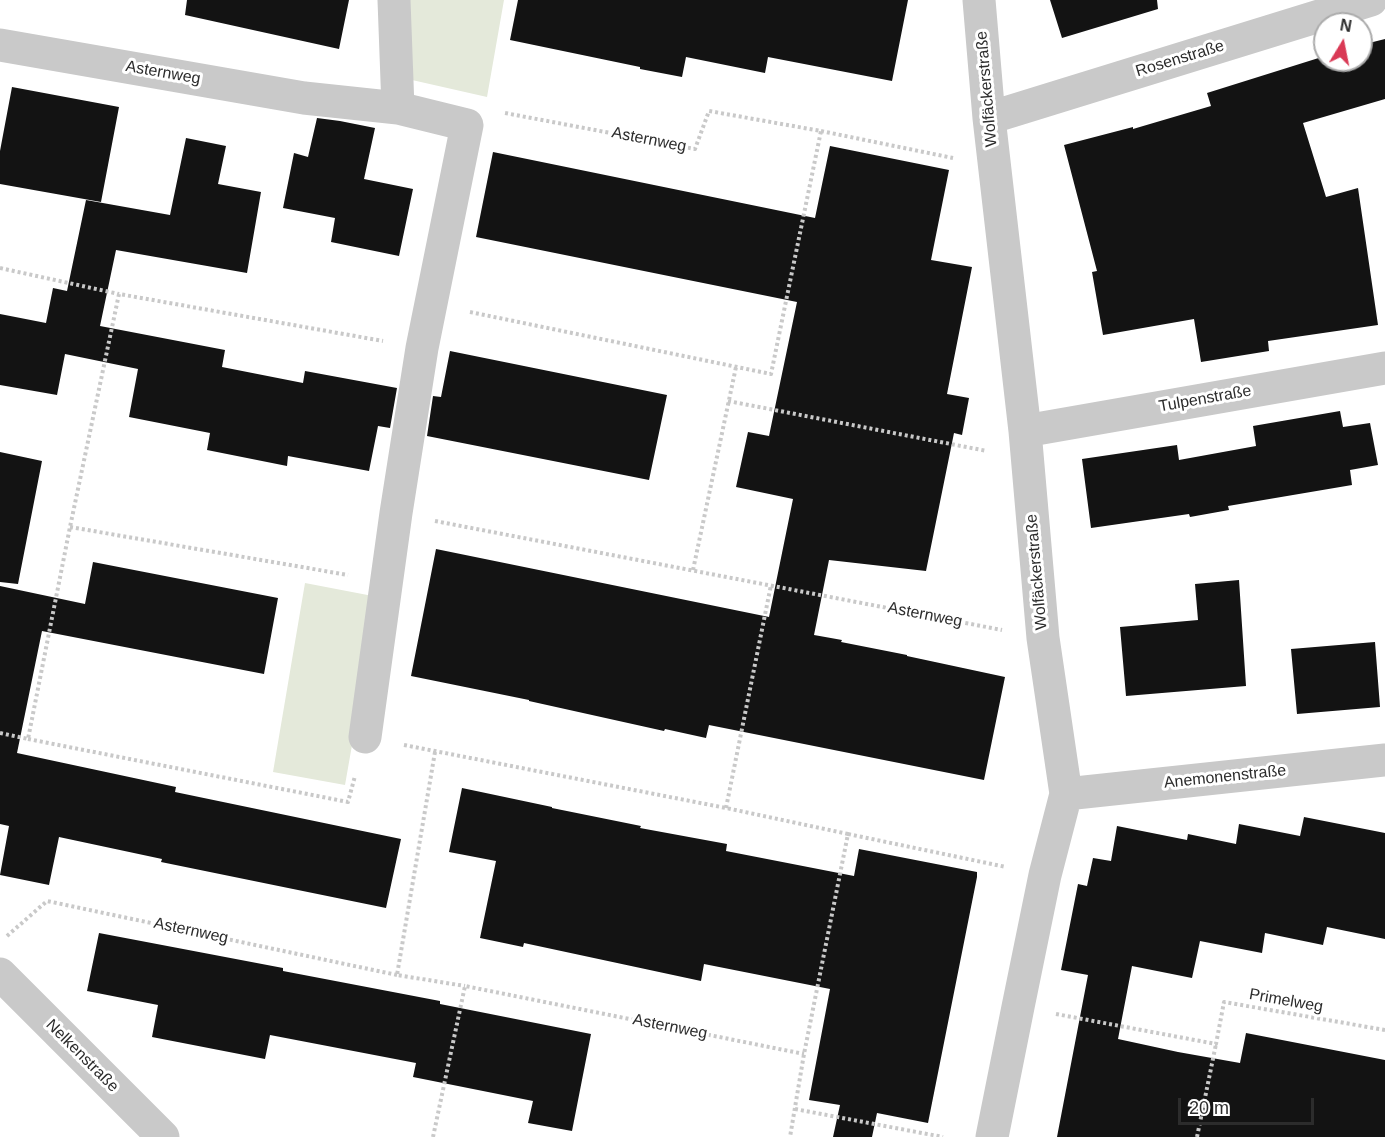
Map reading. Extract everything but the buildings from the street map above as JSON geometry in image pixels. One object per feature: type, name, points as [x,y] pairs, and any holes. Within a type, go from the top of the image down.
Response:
[{"type":"street","points":[[394,0],[398,108]]},
{"type":"street","name":"Wolfäckerstraße","points":[[979,0],[994,167],[1026,445],[1043,638],[1066,794],[1046,875],[992,1137]]},
{"type":"street","name":"Rosenstraße","points":[[989,118],[1371,0]]},
{"type":"street","name":"Asternweg","points":[[0,45],[304,98],[398,108],[467,125]]},
{"type":"street","points":[[365,737],[396,513],[422,348],[467,125]]},
{"type":"street","name":"Tulpenstraße","points":[[1026,445],[1385,368]]},
{"type":"street","name":"Anemonenstraße","points":[[1066,794],[1385,760]]},
{"type":"street","name":"Nelkenstraße","points":[[0,974],[163,1137]]},
{"type":"path","name":"Asternweg","points":[[467,125],[469,106],[694,149],[709,111],[821,131],[994,167]]},
{"type":"path","points":[[431,304],[771,374],[821,131]]},
{"type":"path","points":[[0,268],[119,294],[422,348]]},
{"type":"path","points":[[28,739],[119,294]]},
{"type":"path","points":[[693,570],[736,368]]},
{"type":"path","points":[[728,401],[1026,445]]},
{"type":"path","name":"Asternweg","points":[[396,513],[1043,638]]},
{"type":"path","points":[[70,526],[387,582]]},
{"type":"path","points":[[726,808],[771,585]]},
{"type":"path","points":[[0,733],[348,802],[365,737],[726,808],[1046,875]]},
{"type":"path","points":[[397,975],[435,752]]},
{"type":"path","points":[[790,1137],[804,1054],[848,834]]},
{"type":"path","name":"Asternweg","points":[[0,942],[47,901],[397,975],[465,986],[804,1054]]},
{"type":"path","points":[[433,1137],[465,986]]},
{"type":"path","name":"Primelweg","points":[[1197,1137],[1224,1002],[1385,1030]]},
{"type":"path","points":[[1018,1007],[1216,1044]]},
{"type":"path","points":[[795,1108],[943,1137]]},
{"type":"shaded area","points":[[410,0],[504,0],[487,97],[412,80]]},
{"type":"shaded area","points":[[305,583],[378,597],[345,785],[273,772]]}]
